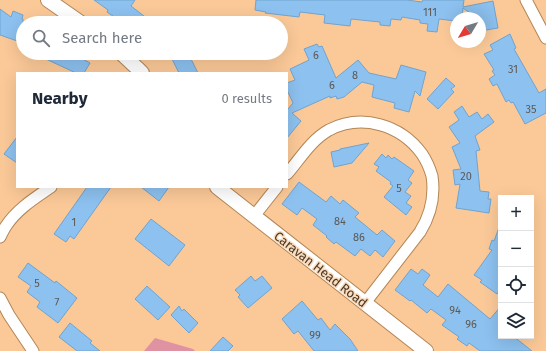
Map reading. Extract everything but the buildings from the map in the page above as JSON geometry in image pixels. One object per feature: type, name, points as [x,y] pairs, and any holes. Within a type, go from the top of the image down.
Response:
[{"type":"street","points":[[48,0],[71,16]]},
{"type":"street","points":[[526,0],[546,38]]},
{"type":"street","points":[[128,60],[141,72]]},
{"type":"street","points":[[288,173],[320,136],[342,125],[352,123],[364,122],[376,124],[398,132],[408,139],[424,157],[432,176],[431,205],[427,220],[420,232],[365,303]]},
{"type":"street","points":[[0,237],[6,225],[17,213],[50,188]]},
{"type":"street","name":"Caravan Head Road","points":[[218,188],[426,351]]},
{"type":"street","points":[[254,216],[276,188]]},
{"type":"street","points":[[0,298],[9,316],[33,351]]},
{"type":"shaded area","points":[[155,338],[193,349],[195,351],[144,351]]}]
